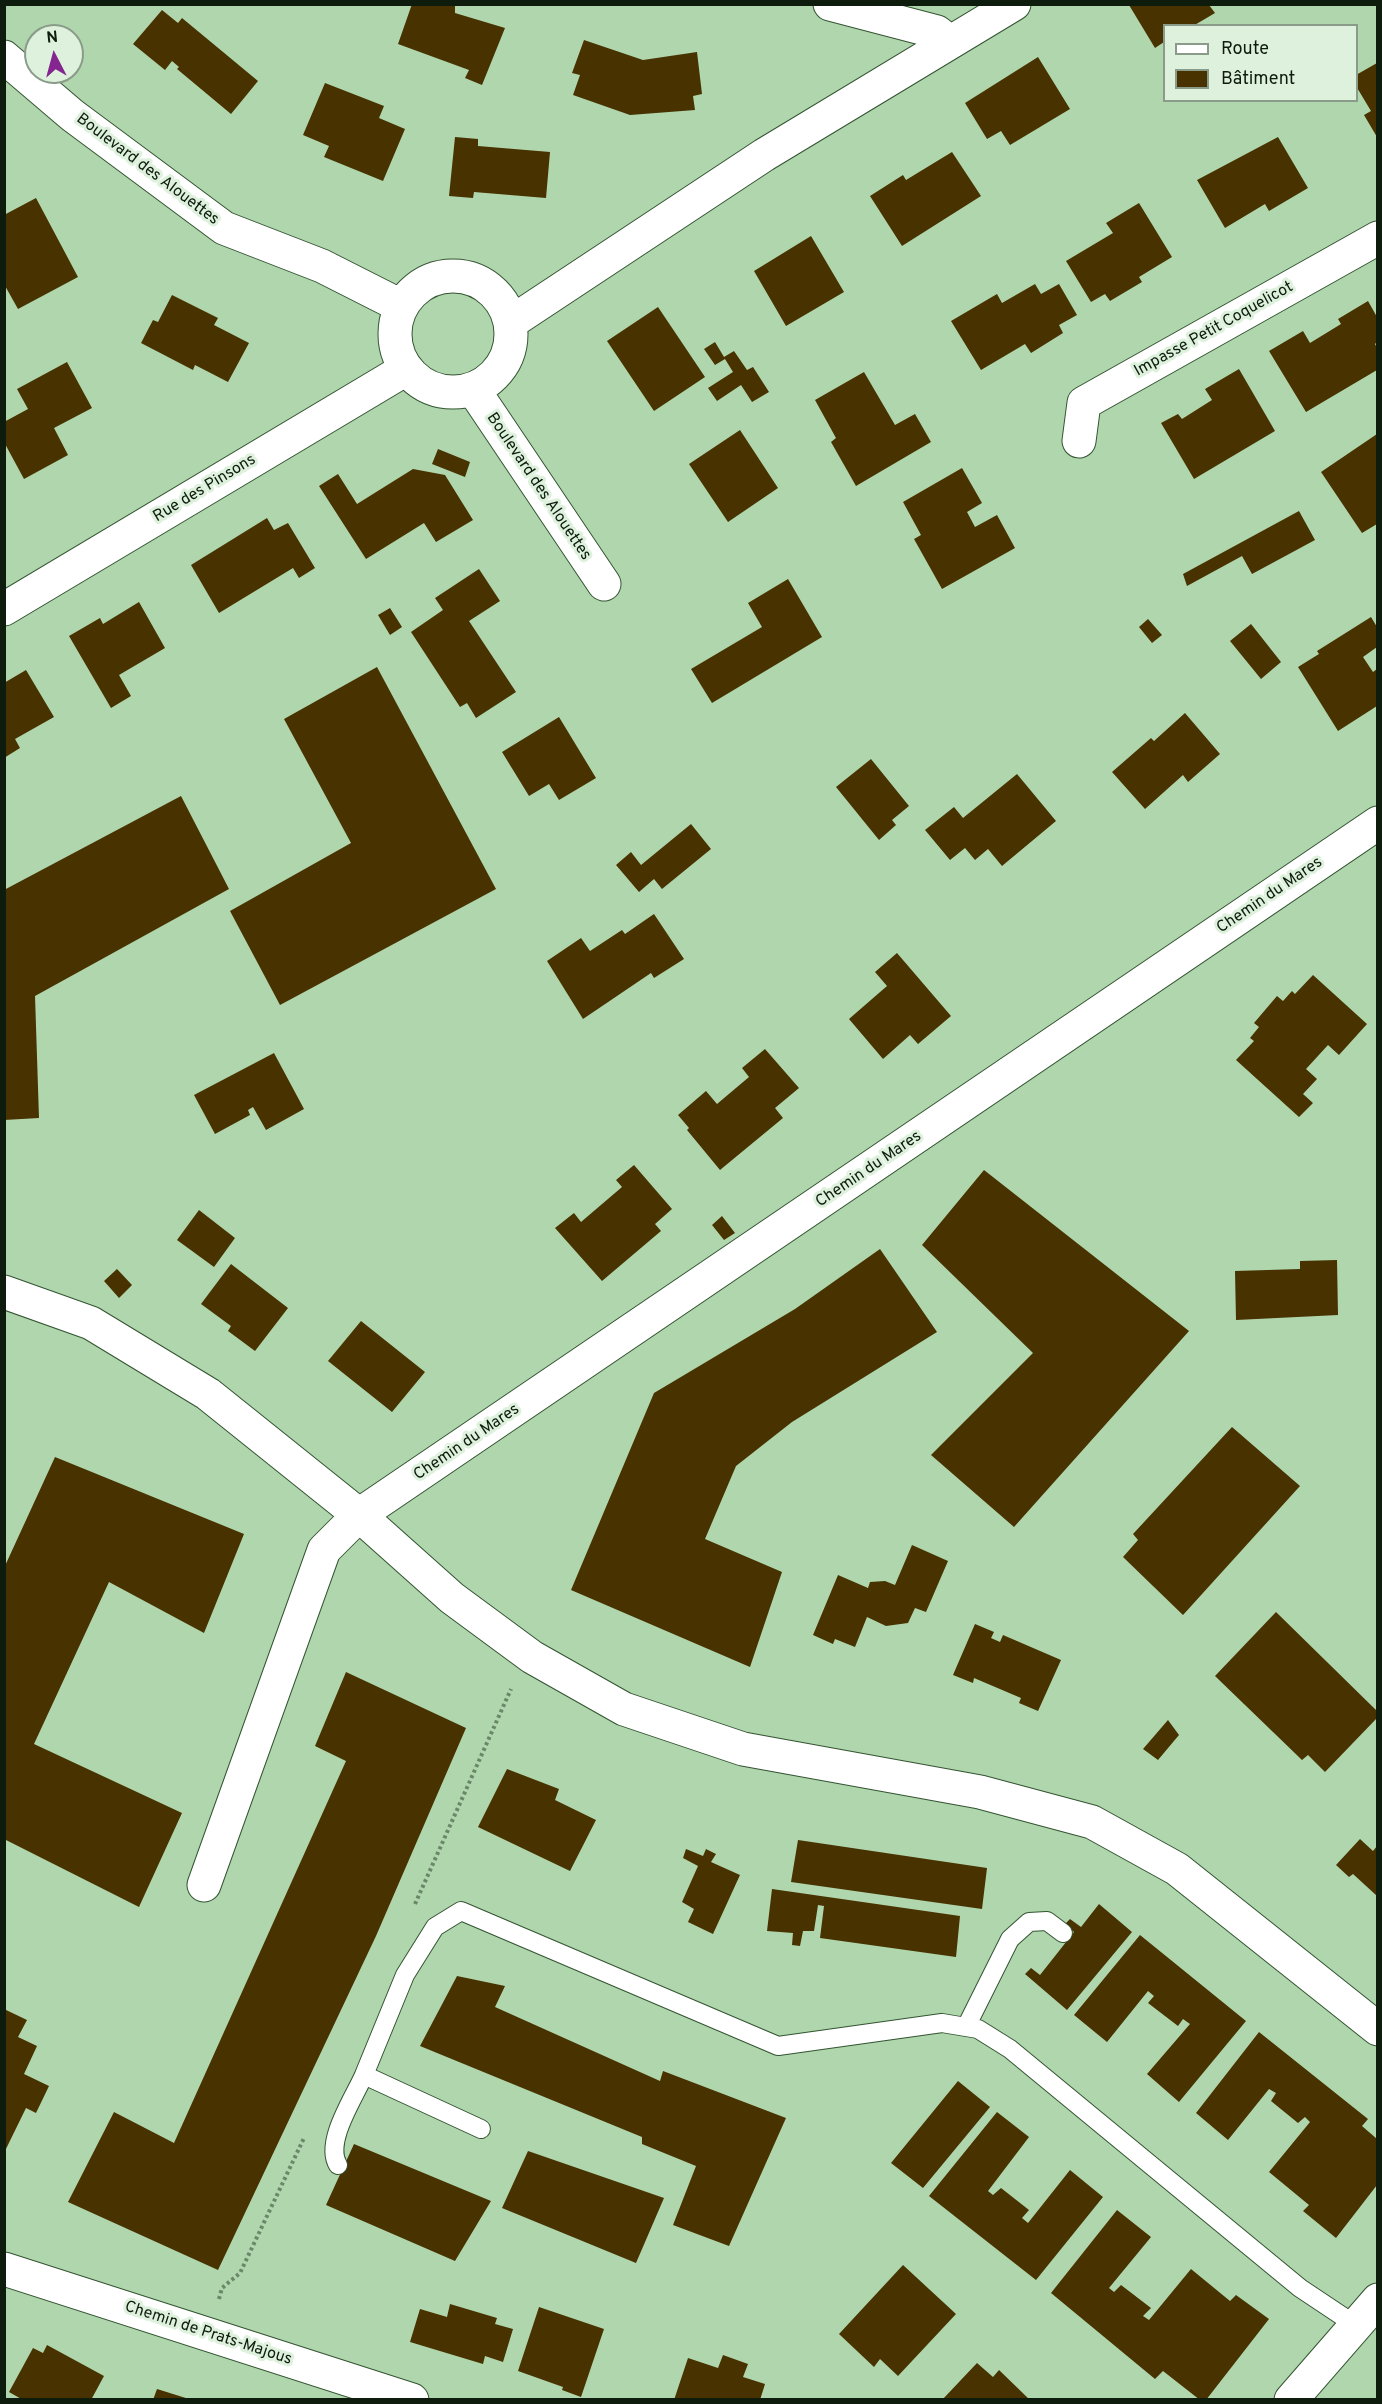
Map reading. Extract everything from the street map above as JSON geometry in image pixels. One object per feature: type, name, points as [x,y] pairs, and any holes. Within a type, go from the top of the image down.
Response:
[{"type":"street","points":[[830,4],[938,32],[950,42]]},
{"type":"street","points":[[510,323],[764,155],[1014,4]]},
{"type":"street","name":"Boulevard des Alouettes","points":[[4,57],[72,115],[224,228],[322,267],[401,306]]},
{"type":"street","name":"Impasse Petit Coquelicot","points":[[1079,441],[1083,404],[1377,238]]},
{"type":"street","points":[[449,275],[469,277],[487,286],[501,300],[510,323],[511,339],[507,355],[499,369],[472,389],[454,392],[436,390],[419,382],[406,369],[398,355],[394,338],[395,322],[401,306],[413,290],[429,280],[449,275]]},
{"type":"street","name":"Rue des Pinsons","points":[[4,609],[406,369]]},
{"type":"street","name":"Boulevard des Alouettes","points":[[472,389],[604,584]]},
{"type":"street","name":"Chemin du Mares","points":[[204,1885],[324,1550],[359,1515],[1377,823]]},
{"type":"street","points":[[4,1292],[91,1323],[208,1394],[359,1515],[452,1598],[526,1652],[624,1709],[743,1749],[980,1792],[1092,1822],[1177,1869],[1377,2030]]},
{"type":"street","name":"Chemin de Prats-Majous","points":[[4,2269],[412,2400]]},
{"type":"street","points":[[1291,2400],[1377,2300]]},
{"type":"lane","points":[[338,2165],[334,2158],[334,2139],[364,2075],[405,1975],[435,1927],[461,1911],[778,2046],[942,2023],[978,2029],[1010,2049],[1300,2288],[1357,2326]]},
{"type":"lane","points":[[966,2027],[1010,1939],[1029,1922],[1047,1921],[1063,1933]]},
{"type":"lane","points":[[364,2075],[481,2129]]},
{"type":"path","points":[[483,1755],[526,1652]]},
{"type":"building","points":[[412,4],[455,4],[455,13],[505,28],[482,85],[465,78],[469,70],[398,44]]},
{"type":"building","points":[[1129,5],[1209,5],[1215,13],[1196,24],[1163,24],[1163,43],[1155,48]]},
{"type":"building","points":[[162,10],[178,23],[182,18],[258,81],[231,114],[177,69],[179,67],[172,61],[165,70],[133,44]]},
{"type":"building","points":[[584,40],[643,60],[697,52],[702,94],[693,96],[695,110],[630,115],[573,95],[580,75],[572,73]]},
{"type":"building","points":[[1038,57],[1070,109],[1010,145],[1001,131],[987,139],[965,103]]},
{"type":"building","points":[[1377,63],[1377,137],[1364,115],[1371,111],[1358,89],[1358,74]]},
{"type":"building","points":[[325,83],[384,106],[379,118],[405,129],[383,181],[324,157],[329,146],[303,135]]},
{"type":"building","points":[[455,137],[478,139],[478,146],[550,152],[546,198],[474,192],[473,198],[449,196]]},
{"type":"building","points":[[1278,137],[1308,188],[1269,211],[1265,204],[1225,228],[1197,180]]},
{"type":"building","points":[[952,152],[981,196],[902,246],[870,196],[903,175],[906,180]]},
{"type":"building","points":[[36,198],[78,277],[18,309],[4,284],[4,215]]},
{"type":"building","points":[[1139,203],[1172,257],[1139,277],[1142,282],[1110,301],[1105,294],[1091,302],[1066,261],[1113,233],[1106,223]]},
{"type":"building","points":[[811,236],[844,292],[786,326],[754,271]]},
{"type":"building","points":[[1035,284],[1041,294],[1059,284],[1077,315],[1059,325],[1063,333],[1031,353],[1025,344],[981,370],[951,321],[997,294],[1002,303]]},
{"type":"building","points":[[172,295],[218,318],[214,325],[249,343],[228,382],[195,365],[193,370],[141,343],[153,320],[158,322]]},
{"type":"building","points":[[1368,301],[1377,317],[1377,342],[1375,344],[1377,370],[1306,412],[1269,351],[1303,331],[1310,343],[1341,324],[1338,319]]},
{"type":"building","points":[[658,307],[705,377],[654,411],[607,341]]},
{"type":"building","points":[[715,342],[724,357],[734,351],[747,370],[753,367],[769,392],[752,402],[741,385],[717,401],[708,388],[733,372],[725,359],[715,365],[704,349]]},
{"type":"building","points":[[67,362],[92,408],[54,428],[68,455],[24,479],[4,442],[4,422],[28,409],[17,389]]},
{"type":"building","points":[[1239,369],[1275,431],[1194,479],[1161,423],[1178,414],[1182,419],[1212,400],[1205,389]]},
{"type":"building","points":[[864,372],[895,425],[915,414],[931,442],[856,486],[831,442],[836,438],[815,400]]},
{"type":"building","points":[[740,430],[778,488],[728,522],[689,464]]},
{"type":"building","points":[[1377,434],[1377,524],[1362,533],[1321,472]]},
{"type":"building","points":[[438,449],[470,462],[465,477],[432,464]]},
{"type":"building","points":[[962,468],[982,503],[967,512],[975,527],[997,515],[1015,548],[942,589],[914,539],[921,535],[903,502]]},
{"type":"building","points":[[413,469],[445,475],[473,520],[436,542],[424,523],[366,559],[319,486],[338,474],[357,504]]},
{"type":"building","points":[[1299,511],[1315,540],[1252,574],[1242,556],[1187,586],[1183,574]]},
{"type":"building","points":[[267,518],[274,530],[288,523],[315,568],[299,578],[293,568],[219,613],[191,565]]},
{"type":"building","points":[[479,569],[500,601],[469,621],[516,692],[476,718],[467,703],[460,707],[411,632],[443,610],[435,598]]},
{"type":"building","points":[[788,579],[822,637],[712,703],[691,669],[762,627],[748,603]]},
{"type":"building","points":[[139,602],[165,648],[119,675],[131,696],[111,708],[69,636],[100,618],[103,624]]},
{"type":"building","points":[[390,608],[402,627],[390,635],[378,615]]},
{"type":"building","points":[[1371,617],[1377,627],[1377,647],[1363,657],[1373,672],[1377,669],[1377,706],[1338,731],[1298,667],[1319,654],[1317,651]]},
{"type":"building","points":[[1148,619],[1162,635],[1152,643],[1139,627]]},
{"type":"building","points":[[1251,624],[1281,662],[1261,679],[1230,641]]},
{"type":"building","points":[[377,667],[496,889],[280,1005],[230,911],[351,843],[284,719]]},
{"type":"building","points":[[26,670],[54,717],[15,739],[20,748],[4,758],[4,683]]},
{"type":"building","points":[[1185,713],[1220,754],[1188,782],[1183,775],[1145,809],[1112,772],[1151,738],[1154,741]]},
{"type":"building","points":[[559,717],[596,778],[559,800],[549,784],[529,796],[502,752]]},
{"type":"building","points":[[871,759],[909,806],[892,820],[896,825],[879,840],[836,787]]},
{"type":"building","points":[[1017,774],[1056,821],[1002,866],[988,849],[975,860],[965,848],[950,860],[925,830],[954,807],[963,818]]},
{"type":"building","points":[[181,796],[229,889],[35,996],[39,1118],[4,1120],[4,890]]},
{"type":"building","points":[[691,824],[711,849],[662,889],[654,879],[639,892],[616,865],[631,852],[641,865]]},
{"type":"building","points":[[654,914],[684,959],[654,978],[651,973],[583,1019],[547,961],[581,938],[590,951],[622,930],[625,934]]},
{"type":"building","points":[[897,953],[951,1016],[918,1044],[910,1035],[883,1059],[849,1019],[887,986],[875,972]]},
{"type":"building","points":[[1313,975],[1367,1024],[1339,1055],[1328,1045],[1306,1069],[1317,1079],[1303,1094],[1313,1103],[1299,1117],[1236,1060],[1254,1041],[1250,1038],[1259,1027],[1254,1023],[1277,996],[1283,1001],[1292,991],[1295,994]]},
{"type":"building","points":[[765,1049],[799,1088],[775,1108],[783,1118],[720,1170],[687,1130],[689,1128],[678,1115],[706,1091],[717,1104],[749,1077],[742,1068]]},
{"type":"building","points":[[274,1053],[304,1109],[266,1130],[253,1107],[248,1110],[250,1115],[215,1134],[194,1095]]},
{"type":"building","points":[[634,1165],[672,1209],[655,1224],[661,1231],[602,1281],[555,1228],[574,1213],[581,1222],[622,1187],[616,1180]]},
{"type":"building","points":[[984,1170],[1189,1331],[1014,1527],[931,1455],[1033,1353],[922,1245]]},
{"type":"building","points":[[199,1210],[235,1238],[214,1267],[177,1240]]},
{"type":"building","points":[[722,1216],[735,1233],[724,1240],[712,1225]]},
{"type":"building","points":[[880,1249],[937,1332],[792,1422],[736,1466],[705,1539],[782,1572],[750,1667],[571,1590],[654,1393],[795,1309]]},
{"type":"building","points":[[1337,1260],[1338,1315],[1236,1320],[1235,1271],[1300,1269],[1300,1261]]},
{"type":"building","points":[[231,1264],[288,1308],[255,1351],[228,1331],[231,1326],[201,1304]]},
{"type":"building","points":[[117,1269],[132,1285],[119,1298],[104,1281]]},
{"type":"building","points":[[361,1321],[425,1372],[392,1412],[328,1361]]},
{"type":"building","points":[[1232,1427],[1300,1486],[1183,1615],[1123,1557],[1138,1540],[1133,1534]]},
{"type":"building","points":[[55,1457],[244,1534],[204,1633],[109,1582],[34,1744],[182,1813],[139,1907],[4,1839],[4,1568]]},
{"type":"building","points":[[912,1545],[948,1561],[926,1612],[915,1608],[908,1623],[886,1626],[867,1617],[855,1647],[835,1639],[833,1644],[813,1635],[838,1575],[868,1588],[870,1582],[885,1581],[895,1585]]},
{"type":"building","points":[[1276,1612],[1377,1711],[1377,1718],[1325,1772],[1308,1755],[1302,1760],[1215,1676]]},
{"type":"building","points":[[975,1624],[994,1632],[991,1638],[1000,1642],[1003,1635],[1061,1660],[1038,1711],[1019,1703],[1021,1698],[974,1678],[973,1683],[953,1675]]},
{"type":"building","points":[[346,1672],[466,1728],[376,1936],[218,2270],[68,2202],[114,2112],[174,2143],[346,1761],[315,1746]]},
{"type":"building","points":[[1168,1720],[1179,1735],[1158,1760],[1143,1749]]},
{"type":"building","points":[[507,1769],[559,1789],[555,1800],[596,1820],[570,1871],[478,1827]]},
{"type":"building","points":[[1360,1839],[1373,1851],[1377,1846],[1377,1896],[1353,1874],[1349,1877],[1336,1865]]},
{"type":"building","points":[[798,1840],[987,1868],[982,1909],[791,1882]]},
{"type":"building","points":[[686,1849],[703,1856],[706,1849],[716,1854],[711,1862],[740,1875],[713,1934],[688,1922],[694,1909],[682,1902],[698,1866],[683,1858]]},
{"type":"building","points":[[772,1889],[960,1916],[956,1957],[820,1938],[824,1906],[818,1905],[814,1931],[803,1931],[800,1946],[792,1945],[793,1933],[767,1931]]},
{"type":"building","points":[[1099,1904],[1132,1932],[1067,2010],[1025,1974],[1031,1968],[1040,1975],[1074,1932],[1065,1924],[1070,1919],[1081,1927]]},
{"type":"building","points":[[1140,1935],[1246,2021],[1179,2102],[1147,2074],[1190,2024],[1183,2019],[1178,2026],[1148,2003],[1154,1996],[1148,1991],[1107,2042],[1074,2015]]},
{"type":"building","points":[[457,1976],[505,1986],[495,2007],[660,2081],[663,2071],[786,2118],[729,2246],[673,2225],[696,2166],[642,2144],[642,2137],[420,2046]]},
{"type":"building","points":[[4,2009],[27,2020],[18,2037],[37,2046],[24,2074],[49,2086],[36,2113],[26,2108],[4,2153]]},
{"type":"building","points":[[1259,2032],[1368,2119],[1362,2126],[1377,2139],[1377,2185],[1336,2238],[1303,2211],[1309,2205],[1269,2172],[1310,2122],[1305,2117],[1298,2123],[1271,2101],[1276,2093],[1269,2089],[1228,2140],[1196,2113]]},
{"type":"building","points":[[958,2081],[990,2107],[923,2188],[891,2163]]},
{"type":"building","points":[[997,2112],[1029,2137],[988,2191],[993,2195],[1001,2188],[1029,2210],[1022,2218],[1028,2223],[1070,2170],[1103,2197],[1036,2280],[929,2196]]},
{"type":"building","points":[[354,2144],[491,2201],[455,2261],[326,2205]]},
{"type":"building","points":[[528,2151],[664,2198],[636,2263],[502,2208]]},
{"type":"building","points":[[1117,2210],[1151,2237],[1109,2288],[1114,2292],[1121,2285],[1151,2308],[1143,2316],[1149,2320],[1191,2269],[1230,2301],[1236,2295],[1269,2319],[1206,2400],[1200,2400],[1163,2371],[1155,2379],[1051,2293]]},
{"type":"building","points":[[903,2265],[956,2314],[898,2376],[880,2359],[874,2367],[839,2334]]},
{"type":"building","points":[[450,2304],[497,2318],[495,2324],[513,2329],[503,2362],[485,2356],[483,2364],[410,2342],[420,2309],[447,2317]]},
{"type":"building","points":[[539,2307],[604,2329],[581,2397],[562,2390],[563,2387],[518,2371]]},
{"type":"building","points":[[47,2345],[104,2376],[91,2400],[23,2400],[9,2392],[33,2348],[43,2353]]},
{"type":"building","points":[[723,2355],[748,2364],[743,2377],[765,2384],[760,2400],[674,2400],[688,2358],[718,2368]]},
{"type":"building","points":[[977,2363],[993,2377],[999,2370],[1030,2400],[942,2400]]},
{"type":"building","points":[[157,2389],[189,2399],[189,2400],[153,2400]]}]
